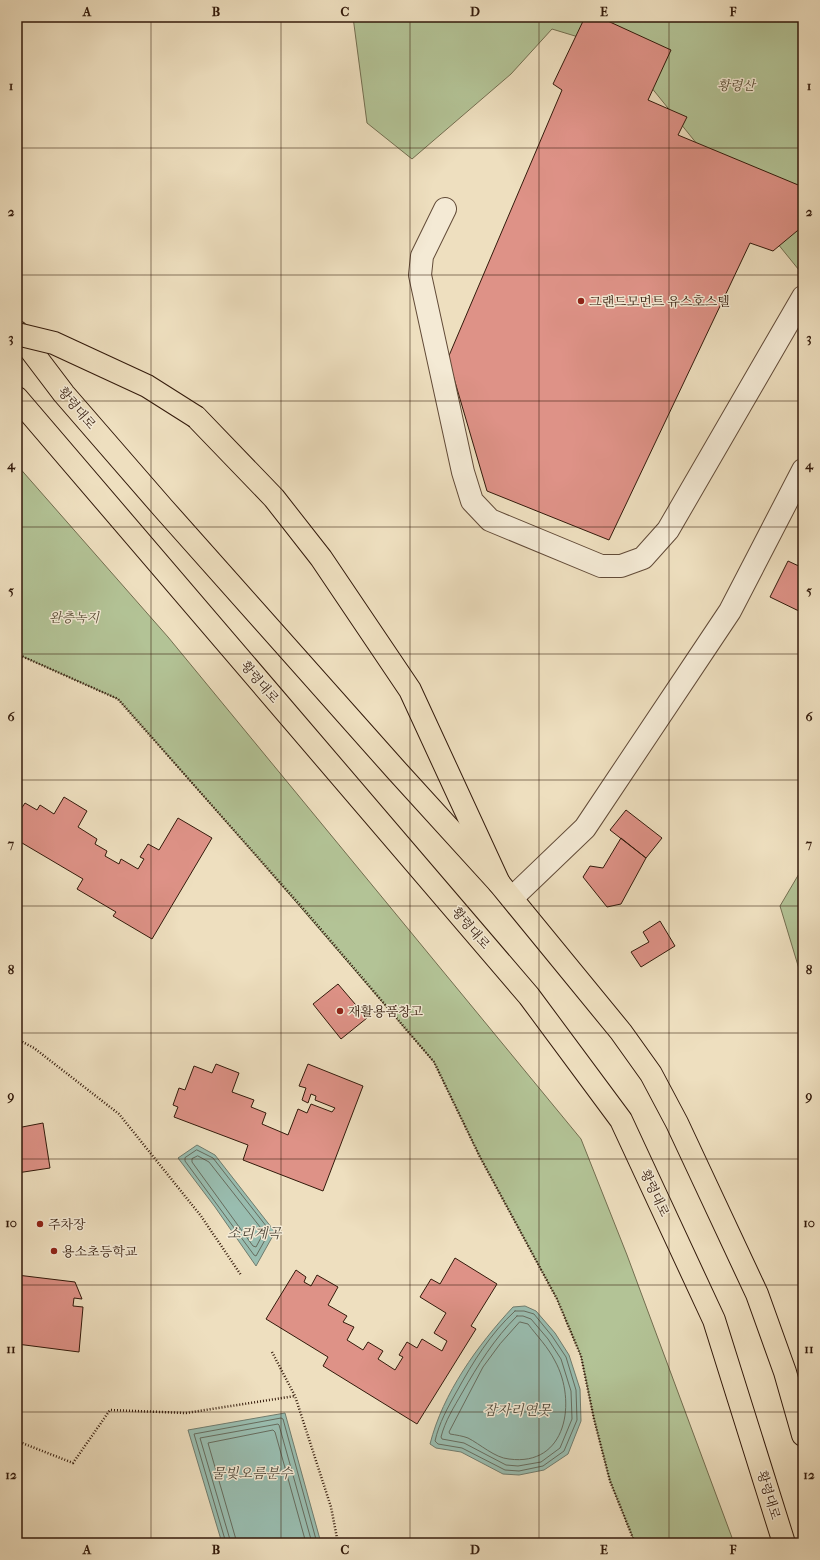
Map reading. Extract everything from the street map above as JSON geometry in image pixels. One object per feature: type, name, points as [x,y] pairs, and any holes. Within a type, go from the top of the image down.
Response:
[{"type":"main road","points":[[17,333],[54,343],[105,366],[147,386],[196,417],[274,498],[321,558],[410,690],[505,891]]},
{"type":"main road","name":"황령대로","points":[[17,333],[64,394],[163,508],[397,772],[505,891],[621,1032],[651,1074],[680,1129],[757,1294],[785,1372],[803,1435]]},
{"type":"main road","name":"황령대로","points":[[17,398],[529,996],[621,1120],[714,1320],[784,1543]]},
{"type":"lane","points":[[445,208],[422,256],[420,275],[463,472],[472,501],[490,520],[600,566],[621,566],[643,558],[668,530],[803,296]]},
{"type":"lane","points":[[505,891],[585,828],[730,611],[803,470]]},
{"type":"path","points":[[17,654],[118,699],[307,913],[434,1062],[480,1157],[557,1299],[581,1356],[594,1419],[610,1481],[635,1543]]},
{"type":"path","points":[[17,1039],[34,1048],[119,1114],[201,1216],[241,1275]]},
{"type":"path","points":[[272,1352],[295,1396],[331,1507],[338,1543]]},
{"type":"path","points":[[17,1450],[22,1443],[73,1463],[110,1410],[186,1413],[295,1396]]},
{"type":"green space","name":"황령산","points":[[353,17],[803,17],[803,275],[621,50],[552,29],[511,74],[412,159],[367,123]]},
{"type":"green space","name":"완층녹지","points":[[17,465],[168,637],[581,1139],[627,1255],[734,1543],[635,1543],[610,1481],[594,1419],[581,1356],[557,1299],[480,1157],[434,1062],[118,699],[17,654]]},
{"type":"green space","points":[[803,867],[803,982],[780,906]]},
{"type":"water","name":"소리계곡","points":[[197,1145],[215,1155],[275,1232],[256,1266],[215,1207],[178,1158]]},
{"type":"water","name":"잠자리연못","points":[[525,1306],[536,1311],[555,1333],[569,1355],[580,1389],[581,1421],[568,1454],[544,1470],[519,1475],[503,1474],[461,1452],[436,1448],[430,1444],[443,1407],[452,1389],[474,1354],[513,1307]]},
{"type":"water","name":"물빛오름분수","points":[[285,1413],[321,1543],[222,1543],[188,1430]]},
{"type":"building","points":[[585,17],[599,17],[671,50],[648,100],[687,117],[678,135],[803,187],[803,226],[773,251],[750,243],[609,540],[487,491],[448,358],[562,90],[553,84]]},
{"type":"building","points":[[788,561],[803,568],[803,613],[770,597]]},
{"type":"building","points":[[64,797],[87,811],[78,827],[97,839],[95,844],[107,851],[105,856],[119,864],[121,859],[138,869],[144,859],[140,857],[148,844],[159,850],[178,818],[212,838],[152,939],[113,916],[116,912],[77,889],[83,879],[17,840],[17,815],[25,803],[37,810],[40,805],[54,814]]},
{"type":"building","points":[[626,810],[662,838],[646,858],[610,830]]},
{"type":"building","points":[[621,838],[646,858],[621,904],[607,907],[583,877],[590,866],[603,868]]},
{"type":"building","points":[[660,921],[675,946],[641,967],[631,952],[649,942],[643,932]]},
{"type":"building","name":"재활용품창고","points":[[338,984],[367,1018],[341,1039],[313,1004]]},
{"type":"building","points":[[216,1064],[239,1073],[232,1092],[254,1100],[251,1107],[266,1113],[262,1124],[288,1135],[298,1109],[307,1113],[311,1104],[332,1112],[335,1108],[315,1100],[316,1096],[311,1094],[308,1103],[302,1100],[306,1088],[299,1086],[308,1064],[363,1086],[323,1191],[243,1160],[248,1145],[174,1117],[178,1107],[173,1105],[179,1088],[185,1090],[194,1066],[212,1073]]},
{"type":"building","points":[[43,1123],[50,1168],[17,1173],[17,1128]]},
{"type":"building","points":[[455,1258],[497,1284],[471,1326],[476,1329],[417,1424],[323,1366],[328,1357],[266,1319],[296,1270],[306,1277],[304,1282],[311,1286],[317,1275],[338,1287],[328,1305],[347,1316],[343,1322],[354,1327],[347,1340],[363,1350],[368,1342],[383,1351],[378,1359],[395,1370],[403,1357],[399,1355],[407,1342],[417,1348],[422,1339],[442,1351],[447,1341],[434,1333],[446,1313],[420,1297],[431,1279],[440,1284]]},
{"type":"building","name":"용소초등학교","points":[[17,1275],[75,1282],[82,1299],[74,1298],[73,1306],[83,1307],[79,1352],[17,1344]]},
{"type":"place","name":"그랜드모먼트 유스호스텔","points":[[581,301]]},
{"type":"place","name":"재활용품창고","points":[[340,1011]]},
{"type":"place","name":"주차장","points":[[40,1224]]},
{"type":"place","name":"용소초등학교","points":[[54,1251]]}]
